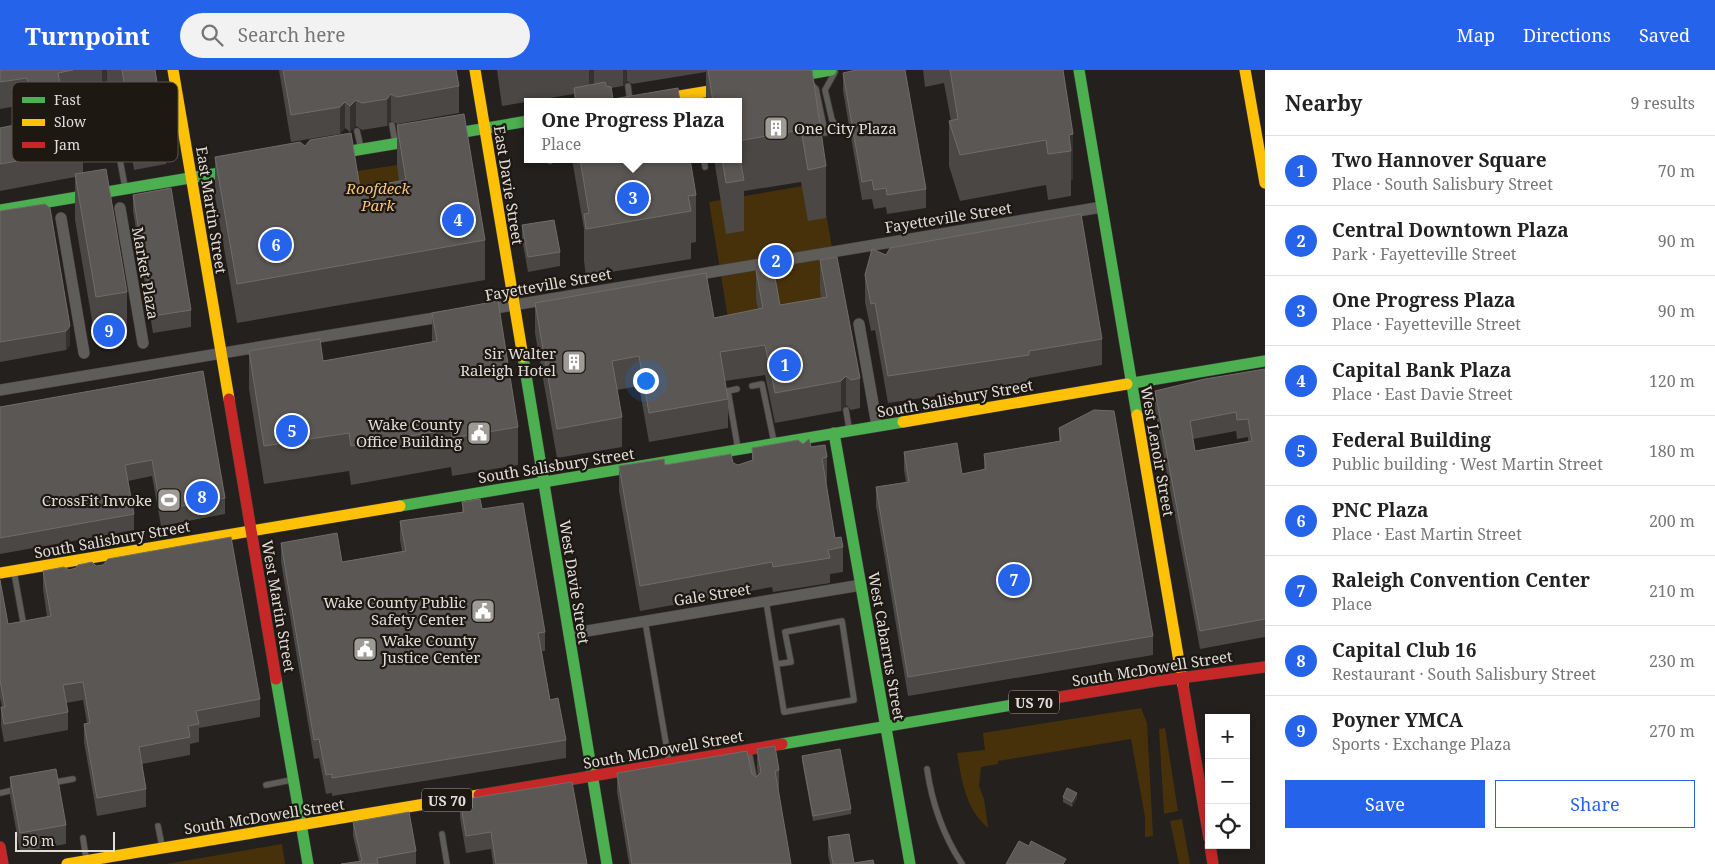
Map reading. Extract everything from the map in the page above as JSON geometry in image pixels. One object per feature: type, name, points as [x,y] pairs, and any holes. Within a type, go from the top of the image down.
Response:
[{"type":"main road","name":"East Davie Street","points":[[474,70],[514,305]]},
{"type":"main road","points":[[781,76],[831,70]]},
{"type":"main road","name":"West Lenoir Street","points":[[1079,70],[1205,814]]},
{"type":"main road","points":[[1246,70],[1262,146],[1265,181]]},
{"type":"main road","points":[[693,98],[742,85]]},
{"type":"main road","name":"East Martin Street","points":[[178,95],[220,354]]},
{"type":"main road","points":[[320,156],[348,148],[361,150],[524,122]]},
{"type":"main road","points":[[0,210],[253,168]]},
{"type":"main road","name":"West Davie Street","points":[[514,305],[607,864]]},
{"type":"main road","name":"West Martin Street","points":[[220,354],[308,864]]},
{"type":"main road","name":"South Salisbury Street","points":[[0,573],[68,565],[251,530],[734,453],[774,444],[799,444],[834,433],[1265,361]]},
{"type":"main road","name":"West Cabarrus Street","points":[[834,433],[910,864]]},
{"type":"main road","name":"South McDowell Street","points":[[66,864],[1182,678],[1265,667]]},
{"type":"main road","points":[[0,847],[3,864]]},
{"type":"main road","points":[[1211,849],[1213,864]]},
{"type":"street","name":"Fayetteville Street","points":[[474,312],[1102,207]]},
{"type":"street","name":"Market Plaza","points":[[120,208],[143,343]]},
{"type":"street","points":[[61,218],[84,353]]},
{"type":"street","points":[[0,390],[455,315]]},
{"type":"street","points":[[859,324],[878,426]]},
{"type":"street","name":"Gale Street","points":[[568,634],[766,601],[824,588],[861,585]]},
{"type":"lane","points":[[836,70],[825,90],[832,120],[840,132]]},
{"type":"lane","points":[[799,75],[816,89],[824,133]]},
{"type":"lane","points":[[628,86],[630,98]]},
{"type":"lane","points":[[392,125],[396,144]]},
{"type":"lane","points":[[357,131],[361,150]]},
{"type":"lane","points":[[121,162],[126,189]]},
{"type":"lane","points":[[705,163],[706,167]]},
{"type":"lane","points":[[752,386],[762,384],[774,444]]},
{"type":"lane","points":[[734,453],[728,391],[737,389]]},
{"type":"lane","points":[[846,410],[849,431]]},
{"type":"lane","points":[[14,571],[24,629]]},
{"type":"lane","points":[[766,601],[784,712],[854,700],[842,622],[785,632],[791,662],[777,664]]},
{"type":"lane","points":[[645,621],[670,763]]},
{"type":"lane","points":[[749,750],[756,791]]},
{"type":"lane","points":[[927,768],[939,819],[951,847],[962,864]]},
{"type":"lane","points":[[43,784],[73,779]]},
{"type":"lane","points":[[266,785],[293,780]]},
{"type":"lane","points":[[0,793],[26,788]]},
{"type":"lane","points":[[158,826],[162,848]]},
{"type":"lane","points":[[442,834],[447,864]]},
{"type":"lane","points":[[83,838],[86,860]]},
{"type":"green space","name":"Roofdeck Park","points":[[397,165],[406,220],[360,227],[351,172]]},
{"type":"green space","points":[[821,183],[844,319],[732,343],[709,202]]},
{"type":"green space","points":[[1141,708],[1147,723],[1153,836],[1145,837],[1145,817],[1131,739],[998,761],[998,764],[981,767],[979,786],[984,799],[988,828],[974,812],[966,794],[957,753],[985,750],[983,733]]},
{"type":"green space","points":[[1165,728],[1178,811],[1164,814],[1159,729]]},
{"type":"green space","points":[[1182,819],[1190,864],[1179,864],[1170,821]]},
{"type":"green space","points":[[282,844],[285,864],[166,864]]},
{"type":"building","points":[[0,70],[73,70],[58,73],[60,82],[28,82],[27,78],[0,82]]},
{"type":"building","points":[[122,70],[155,70],[157,82],[124,82]]},
{"type":"building","points":[[283,70],[456,70],[459,86],[397,97],[391,94],[387,99],[362,103],[356,100],[350,106],[345,102],[340,107],[291,115]]},
{"type":"building","points":[[708,70],[812,70],[826,166],[808,170],[801,130],[742,140],[742,98],[712,98]]},
{"type":"building","points":[[856,70],[905,70],[926,189],[887,195],[886,188],[874,190],[872,180],[862,182],[843,73]]},
{"type":"building","points":[[950,70],[1063,70],[1073,134],[1069,135],[1071,151],[1048,154],[1046,140],[960,155],[949,121],[958,119]]},
{"type":"building","points":[[605,82],[606,86],[611,87],[613,98],[575,98],[574,88]]},
{"type":"building","points":[[678,88],[679,98],[619,98]]},
{"type":"building","points":[[464,114],[485,240],[237,284],[215,157],[300,142],[305,146],[310,140],[351,133],[360,188],[406,180],[397,125]]},
{"type":"building","points":[[12,126],[12,162],[0,164],[0,128]]},
{"type":"building","points":[[581,163],[691,163],[696,195],[688,196],[691,211],[586,229],[584,214],[589,213]]},
{"type":"building","points":[[723,163],[741,163],[744,180],[726,183]]},
{"type":"building","points":[[106,169],[127,292],[96,297],[75,174]]},
{"type":"building","points":[[171,188],[191,310],[153,316],[133,195]]},
{"type":"building","points":[[45,204],[50,208],[70,326],[66,331],[0,342],[0,211]]},
{"type":"building","points":[[1081,214],[1102,339],[1029,351],[1029,355],[888,376],[875,303],[871,304],[865,275],[872,249],[886,255],[890,248]]},
{"type":"building","points":[[554,220],[560,252],[528,257],[522,225]]},
{"type":"building","points":[[837,257],[860,378],[851,380],[846,376],[841,381],[775,393],[765,345],[720,352],[728,399],[649,413],[639,356],[612,361],[622,417],[557,429],[535,303],[706,273],[714,318],[763,308],[756,271],[773,267],[780,305],[827,297],[820,260]]},
{"type":"building","points":[[498,301],[518,427],[452,438],[451,429],[351,446],[349,433],[264,446],[249,351],[320,339],[323,361],[437,341],[432,313]]},
{"type":"building","points":[[1265,369],[1265,619],[1200,631],[1155,391],[1205,379]],"holes":[[[1236,412],[1237,420],[1248,419],[1252,441],[1195,451],[1190,421]]]},
{"type":"building","points":[[203,371],[225,498],[161,510],[152,460],[125,465],[134,514],[0,538],[0,407]]},
{"type":"building","points":[[1094,410],[1114,411],[1153,636],[908,677],[876,487],[909,482],[904,452],[957,443],[962,474],[986,469],[984,454],[1061,441],[1059,428]]},
{"type":"building","points":[[809,439],[811,447],[825,445],[827,457],[822,458],[835,538],[841,537],[843,547],[828,550],[830,558],[773,567],[772,562],[640,586],[619,466],[664,459],[665,465],[731,454],[733,463],[738,465],[753,460],[752,448],[798,440],[803,444]]},
{"type":"building","points":[[480,499],[482,509],[523,503],[545,632],[538,633],[550,700],[558,698],[566,740],[332,778],[332,774],[326,775],[319,739],[314,740],[281,543],[337,533],[342,562],[406,551],[400,521],[464,512],[462,502]]},
{"type":"building","points":[[231,537],[260,699],[196,711],[199,724],[188,726],[190,737],[139,747],[146,789],[97,798],[84,724],[90,723],[83,682],[63,685],[68,712],[4,724],[1,707],[5,707],[0,680],[0,580],[8,624],[51,616],[43,571],[64,567],[69,570],[76,568],[78,565],[92,562],[96,566],[103,565],[108,559]]},
{"type":"building","points":[[775,746],[779,770],[775,771],[791,864],[632,864],[617,773],[747,751],[752,774],[756,777],[761,772],[757,749]]},
{"type":"building","points":[[840,749],[851,809],[813,816],[802,756]]},
{"type":"building","points":[[56,769],[66,825],[20,833],[10,777]]},
{"type":"building","points":[[572,782],[587,864],[496,864],[491,832],[466,836],[460,800]]},
{"type":"building","points":[[1067,788],[1077,793],[1072,802],[1063,797]]},
{"type":"building","points":[[409,812],[416,851],[377,858],[378,864],[341,864],[362,861],[353,822]]},
{"type":"building","points":[[849,834],[854,863],[873,860],[874,864],[833,864],[828,837]]},
{"type":"building","points":[[1019,841],[1029,846],[1031,841],[1066,859],[1063,864],[1006,864]]},
{"type":"traffic: fast","points":[[792,77],[831,70]]},
{"type":"traffic: fast","points":[[1079,70],[1137,415]]},
{"type":"traffic: fast","points":[[446,135],[524,122]]},
{"type":"traffic: fast","points":[[333,154],[417,140]]},
{"type":"traffic: fast","points":[[0,210],[237,170]]},
{"type":"traffic: fast","points":[[523,357],[607,864]]},
{"type":"traffic: fast","points":[[1127,384],[1265,361]]},
{"type":"traffic: fast","points":[[400,506],[903,422]]},
{"type":"traffic: fast","points":[[834,433],[910,864]]},
{"type":"traffic: fast","points":[[276,679],[308,864]]},
{"type":"traffic: fast","points":[[782,744],[1030,702]]},
{"type":"traffic: slow","points":[[173,70],[175,82]]},
{"type":"traffic: slow","points":[[475,70],[523,357]]},
{"type":"traffic: slow","points":[[1245,70],[1265,183]]},
{"type":"traffic: slow","points":[[667,98],[728,88]]},
{"type":"traffic: slow","points":[[178,99],[229,399]]},
{"type":"traffic: slow","points":[[903,422],[1127,384]]},
{"type":"traffic: slow","points":[[1137,415],[1183,685]]},
{"type":"traffic: slow","points":[[0,573],[400,506]]},
{"type":"traffic: slow","points":[[67,864],[479,795]]},
{"type":"traffic: jam","points":[[229,399],[276,679]]},
{"type":"traffic: jam","points":[[1030,702],[1157,681],[1265,667]]},
{"type":"traffic: jam","points":[[1183,685],[1205,814]]},
{"type":"traffic: jam","points":[[479,795],[782,744]]},
{"type":"traffic: jam","points":[[0,847],[3,864]]},
{"type":"traffic: jam","points":[[1211,849],[1213,864]]},
{"type":"place","name":"One City Plaza","points":[[776,128]]},
{"type":"place","name":"One Progress Plaza","points":[[633,198]]},
{"type":"place","name":"Capital Bank Plaza","points":[[458,220]]},
{"type":"place","name":"PNC Plaza","points":[[276,245]]},
{"type":"place","name":"Central Downtown Plaza","points":[[776,261]]},
{"type":"place","name":"Poyner YMCA","points":[[109,331]]},
{"type":"place","name":"Sir Walter Raleigh Hotel","points":[[574,362]]},
{"type":"place","name":"Two Hannover Square","points":[[785,365]]},
{"type":"place","name":"Federal Building","points":[[292,431]]},
{"type":"place","name":"Wake County Office Building","points":[[479,433]]},
{"type":"place","name":"Capital Club 16","points":[[202,497]]},
{"type":"place","name":"CrossFit Invoke","points":[[169,500]]},
{"type":"place","name":"Raleigh Convention Center","points":[[1014,580]]},
{"type":"place","name":"Wake County Public Safety Center","points":[[483,611]]},
{"type":"place","name":"Wake County Justice Center","points":[[365,649]]}]
